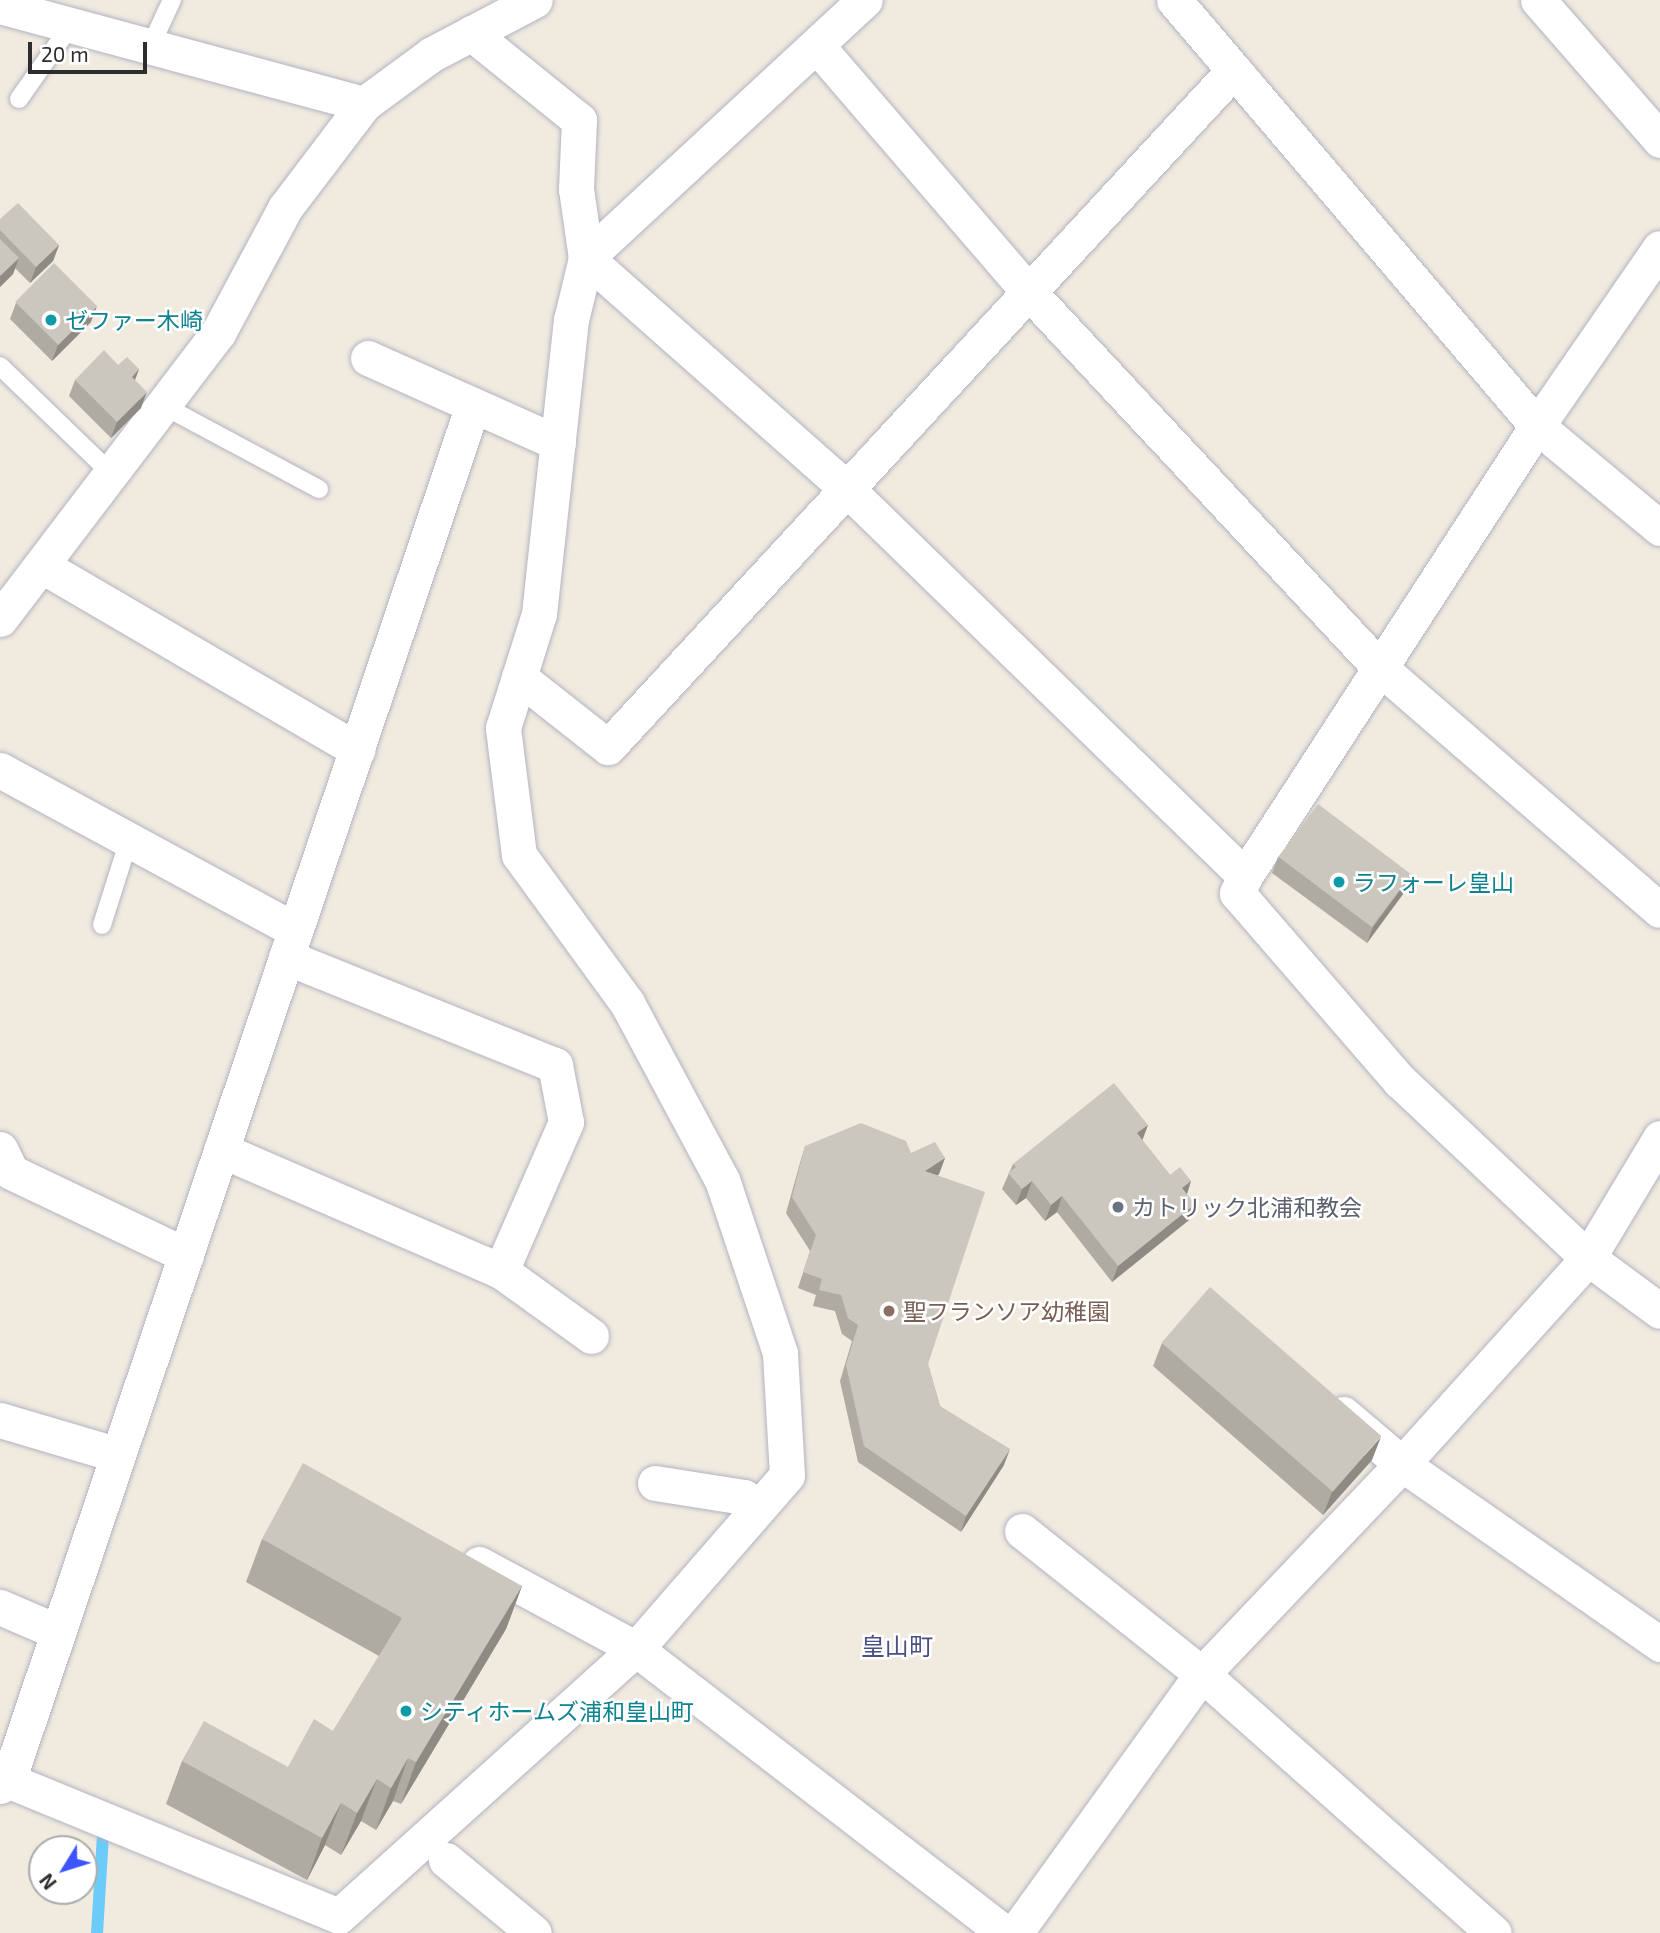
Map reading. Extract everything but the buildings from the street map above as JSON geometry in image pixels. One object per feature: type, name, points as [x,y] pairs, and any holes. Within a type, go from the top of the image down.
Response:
[{"type":"street","points":[[0,619],[44,566],[218,333],[285,208],[364,104],[432,54],[535,0]]},
{"type":"street","points":[[586,258],[865,0]]},
{"type":"street","points":[[1174,0],[1537,426],[1660,528]]},
{"type":"street","points":[[1538,0],[1660,140]]},
{"type":"street","points":[[0,6],[364,104]]},
{"type":"street","points":[[471,33],[579,121],[576,189],[586,258],[571,320],[539,614],[503,728],[519,855],[627,1003],[722,1180],[780,1353],[787,1475],[636,1649],[334,1925],[3,1780],[58,1632],[473,405]]},
{"type":"street","points":[[817,46],[1027,290],[1379,667],[1660,910]]},
{"type":"street","points":[[519,677],[608,747],[1027,290],[1234,70]]},
{"type":"street","points":[[1660,248],[1537,426],[1379,667],[1245,876],[1237,893],[1400,1081],[1588,1258],[1660,1311]]},
{"type":"street","points":[[586,258],[847,489],[1245,876]]},
{"type":"street","points":[[368,358],[558,443]]},
{"type":"street","points":[[44,566],[356,750]]},
{"type":"street","points":[[0,770],[129,840],[291,944],[555,1065],[566,1122],[501,1271]]},
{"type":"street","points":[[1015,1933],[1202,1674],[1402,1464],[1588,1258],[1660,1138]]},
{"type":"street","points":[[0,1149],[11,1172],[186,1255]]},
{"type":"street","points":[[221,1150],[501,1271],[591,1336]]},
{"type":"street","points":[[1321,1395],[1402,1464],[1660,1644]]},
{"type":"street","points":[[0,1420],[118,1455]]},
{"type":"street","points":[[654,1483],[744,1497],[758,1507]]},
{"type":"street","points":[[1022,1531],[1202,1674],[1494,1933]]},
{"type":"street","points":[[450,1548],[636,1649],[1004,1933]]},
{"type":"street","points":[[0,1608],[58,1632]]},
{"type":"street","points":[[446,1860],[534,1933]]},
{"type":"lane","points":[[152,45],[172,0]]},
{"type":"lane","points":[[19,99],[71,25]]},
{"type":"lane","points":[[0,366],[112,474]]},
{"type":"lane","points":[[164,406],[319,489]]},
{"type":"lane","points":[[103,925],[129,840]]},
{"type":"waterway","points":[[97,1933],[103,1836]]},
{"type":"place","name":"ゼファー木崎","points":[[51,320]]},
{"type":"place","name":"ラフォーレ皇山","points":[[1339,882]]},
{"type":"place","name":"カトリック北浦和教会","points":[[1118,1207]]},
{"type":"place","name":"聖フランソア幼稚園","points":[[889,1311]]},
{"type":"place","name":"シティホームズ浦和皇山町","points":[[406,1711]]},
{"type":"district","name":"皇山町","points":[[897,1646]]}]
